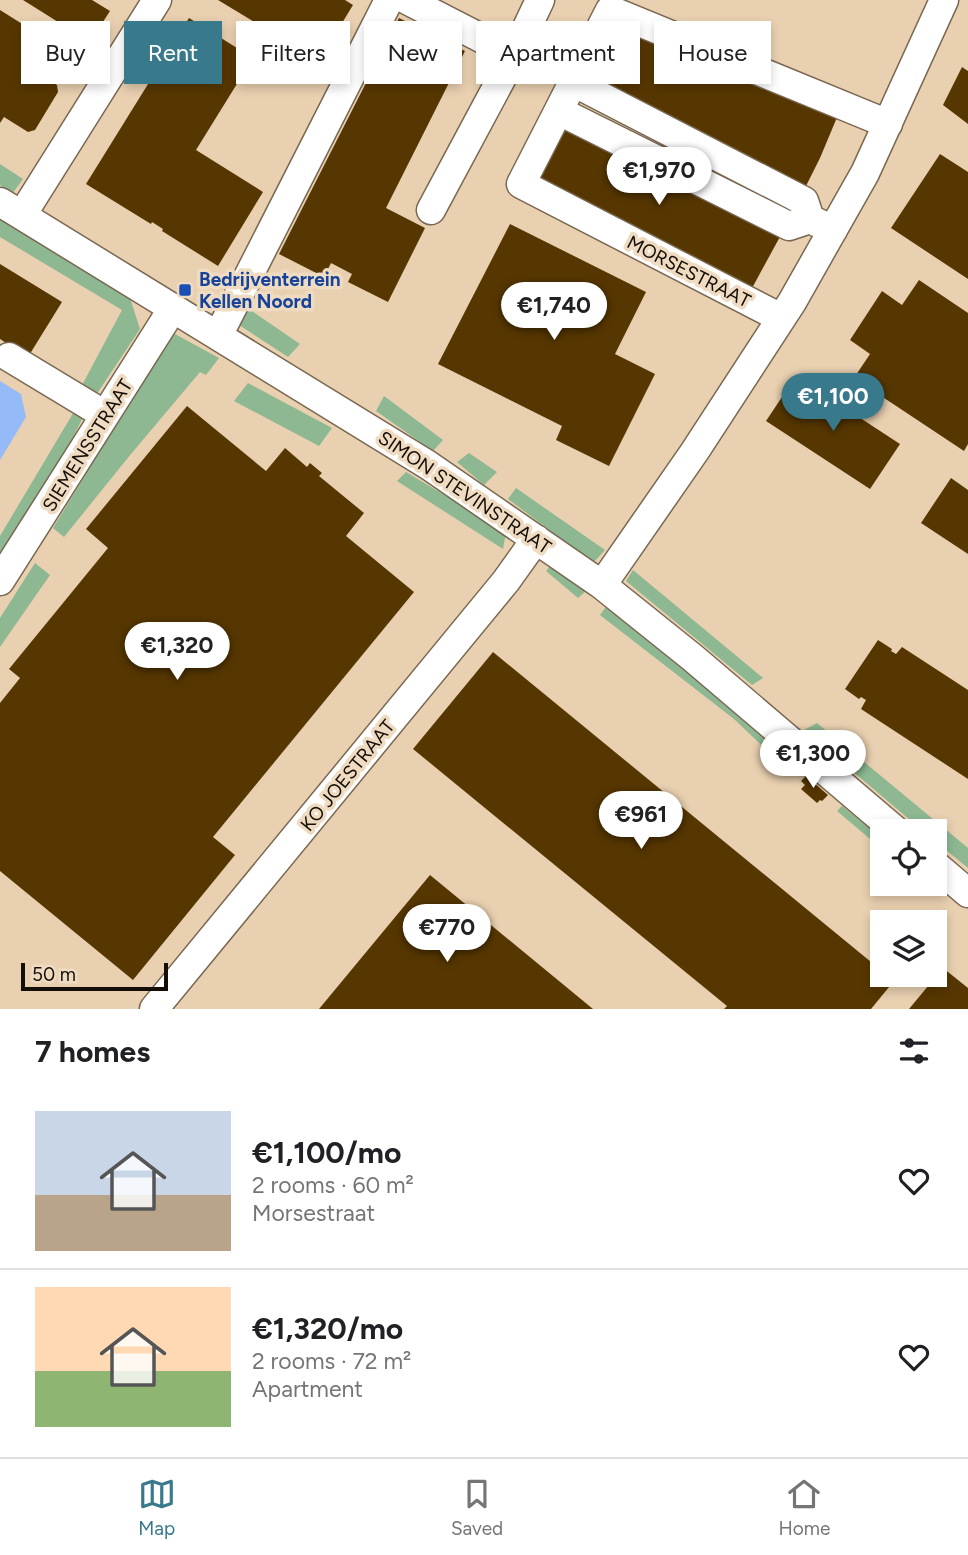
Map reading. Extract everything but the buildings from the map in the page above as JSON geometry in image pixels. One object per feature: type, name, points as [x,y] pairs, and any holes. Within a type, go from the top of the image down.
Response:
[{"type":"street","points":[[11,208],[157,0]]},
{"type":"street","points":[[218,336],[389,0]]},
{"type":"street","points":[[407,0],[476,35]]},
{"type":"street","points":[[530,21],[540,0]]},
{"type":"street","points":[[602,584],[695,451],[781,318],[821,224],[865,173],[944,0]]},
{"type":"street","name":"MORSESTRAAT","points":[[604,21],[610,10],[637,21]]},
{"type":"street","name":"MORSESTRAAT","points":[[640,22],[888,124]]},
{"type":"street","points":[[431,210],[498,84]]},
{"type":"street","name":"MORSESTRAAT","points":[[572,84],[521,184],[781,318]]},
{"type":"street","points":[[577,84],[803,201],[821,224]]},
{"type":"street","points":[[559,111],[789,226],[821,224]]},
{"type":"street","name":"SIMON STEVINSTRAAT","points":[[11,208],[428,465],[602,584],[882,819]]},
{"type":"street","name":"SIEMENSSTRAAT","points":[[0,581],[173,308]]},
{"type":"street","points":[[9,357],[105,415]]},
{"type":"street","name":"KO JOESTRAAT","points":[[155,1009],[506,581],[536,538]]},
{"type":"street","points":[[947,875],[968,892]]},
{"type":"shaded area","points":[[0,0],[968,0],[968,1009],[0,1009]]},
{"type":"green space","points":[[0,164],[23,179],[12,194],[0,185]]},
{"type":"green space","points":[[0,215],[133,297],[131,301],[140,329],[94,398],[80,389],[122,310],[0,237]]},
{"type":"green space","points":[[246,307],[300,344],[288,357],[236,323]]},
{"type":"green space","points":[[175,334],[219,358],[206,375],[200,372],[64,537],[53,528],[161,349]]},
{"type":"green space","points":[[248,383],[332,428],[319,446],[234,401]]},
{"type":"green space","points":[[384,396],[443,440],[433,451],[376,411]]},
{"type":"green space","points":[[75,410],[84,415],[60,464],[0,560],[0,536]]},
{"type":"green space","points":[[469,453],[497,472],[484,485],[457,462]]},
{"type":"green space","points":[[406,472],[506,532],[503,549],[397,481]]},
{"type":"green space","points":[[516,488],[605,550],[593,563],[508,499]]},
{"type":"green space","points":[[35,563],[50,575],[0,647],[0,618]]},
{"type":"green space","points":[[551,565],[588,589],[578,598],[546,571]]},
{"type":"green space","points":[[633,570],[763,678],[752,685],[626,581]]},
{"type":"green space","points":[[608,604],[660,651],[738,708],[783,753],[776,759],[734,719],[600,615]]},
{"type":"green space","points":[[817,723],[933,819],[909,819],[804,730]]},
{"type":"green space","points":[[842,806],[870,828],[870,839],[837,811]]},
{"type":"green space","points":[[947,831],[968,848],[968,868],[947,851]]},
{"type":"water","points":[[0,381],[21,394],[26,417],[0,460]]},
{"type":"place","name":"Bedrijventerrein Kellen Noord","points":[[185,290]]}]
